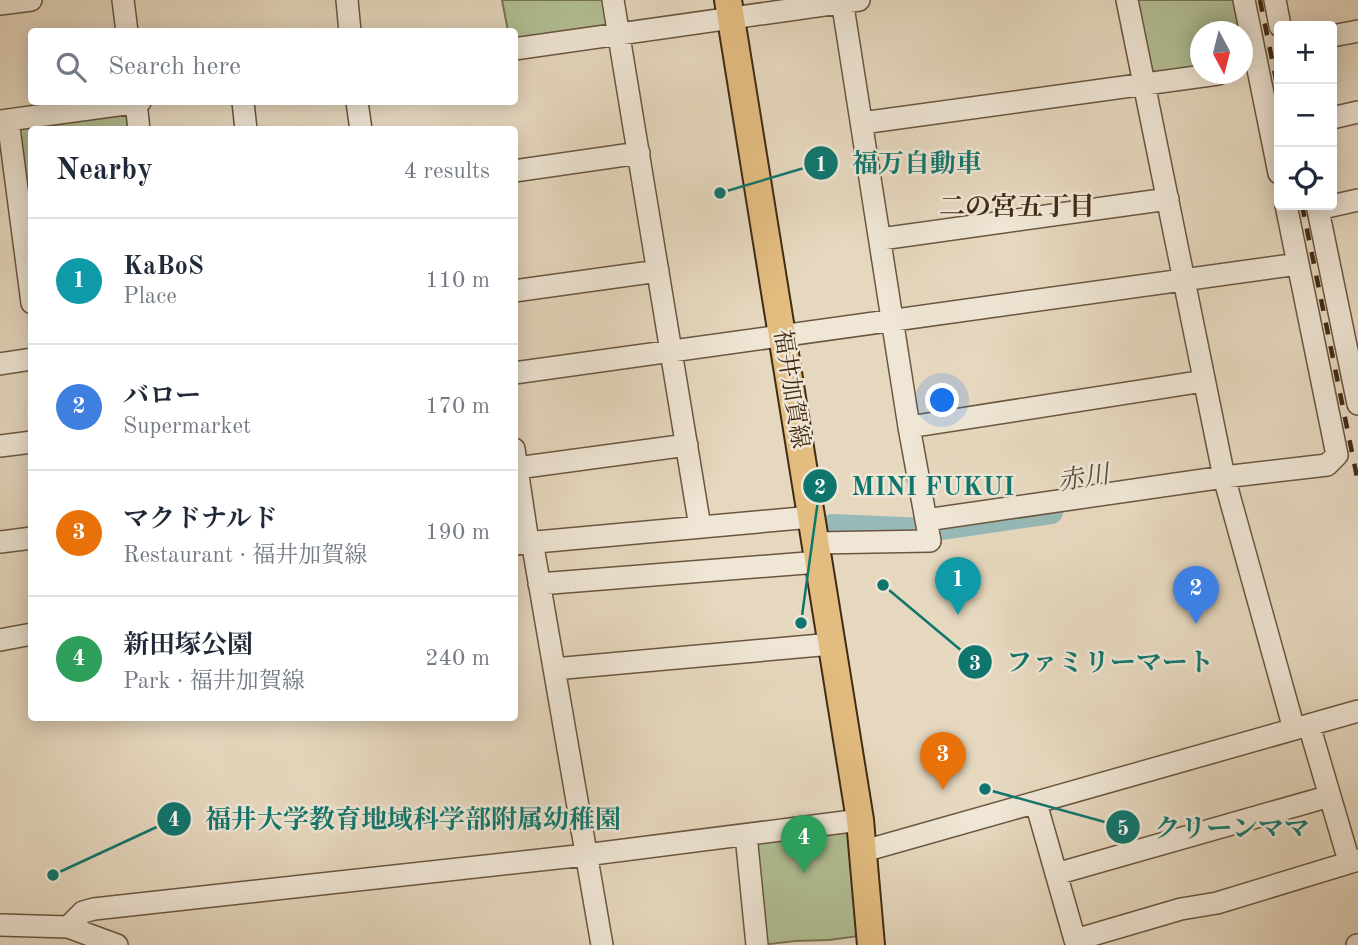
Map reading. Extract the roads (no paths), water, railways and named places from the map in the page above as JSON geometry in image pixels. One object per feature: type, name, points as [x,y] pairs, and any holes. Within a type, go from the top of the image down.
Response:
[{"type":"main road","name":"福井加賀線","points":[[730,9],[860,820],[871,945]]},
{"type":"street","points":[[0,4],[31,0]]},
{"type":"street","points":[[123,0],[126,28]]},
{"type":"street","points":[[347,0],[350,28]]},
{"type":"street","points":[[613,0],[700,527]]},
{"type":"street","points":[[1036,803],[1075,940],[1181,909],[1217,903],[1353,860],[1302,727],[1224,477],[1127,0]]},
{"type":"street","points":[[1244,0],[1246,21]]},
{"type":"street","points":[[1275,0],[1279,21]]},
{"type":"street","points":[[518,48],[619,34],[730,9],[848,1],[862,123],[909,427],[930,541],[816,541],[700,527],[525,542]]},
{"type":"street","points":[[1337,35],[1358,31]]},
{"type":"street","points":[[862,123],[1190,78]]},
{"type":"street","points":[[1253,80],[1274,155]]},
{"type":"street","points":[[28,277],[4,121],[116,105]]},
{"type":"street","points":[[137,105],[139,126]]},
{"type":"street","points":[[243,105],[246,126]]},
{"type":"street","points":[[357,105],[360,126]]},
{"type":"street","points":[[1337,117],[1358,112]]},
{"type":"street","points":[[518,170],[639,153]]},
{"type":"street","points":[[881,239],[1168,199]]},
{"type":"street","points":[[1337,204],[1358,200]]},
{"type":"street","points":[[926,520],[1224,477],[1327,466],[1337,455],[1287,210]]},
{"type":"street","points":[[1318,210],[1348,297],[1357,393]]},
{"type":"street","points":[[518,372],[1298,264]]},
{"type":"street","points":[[518,290],[658,271]]},
{"type":"street","points":[[0,364],[28,360]]},
{"type":"street","points":[[909,427],[1205,381]]},
{"type":"street","points":[[0,446],[28,442]]},
{"type":"street","points":[[518,458],[687,445]]},
{"type":"street","points":[[518,477],[525,542],[539,584],[602,945]]},
{"type":"street","points":[[0,542],[28,538]]},
{"type":"street","points":[[539,584],[816,541]]},
{"type":"street","points":[[0,640],[28,636]]},
{"type":"street","points":[[554,669],[832,644]]},
{"type":"street","points":[[864,851],[1358,711]]},
{"type":"street","points":[[1056,874],[1330,796]]},
{"type":"street","points":[[68,927],[83,912],[94,909],[585,855],[860,820]]},
{"type":"street","points":[[746,835],[757,945]]},
{"type":"street","points":[[0,925],[68,927],[117,945]]},
{"type":"waterway","name":"赤川","points":[[832,526],[927,530],[1051,512]]},
{"type":"railway","points":[[1260,0],[1277,84]]},
{"type":"railway","points":[[1303,210],[1358,482]]},
{"type":"place","name":"福万自動車","points":[[720,193]]},
{"type":"place","name":"ファミリーマート","points":[[883,585]]},
{"type":"place","name":"KaBoS","points":[[958,615]]},
{"type":"place","name":"MINI FUKUI","points":[[801,623]]},
{"type":"place","name":"バロー","points":[[1196,624]]},
{"type":"place","name":"クリーンママ","points":[[985,789]]},
{"type":"place","name":"マクドナルド","points":[[943,790]]},
{"type":"place","name":"新田塚公園","points":[[804,873]]},
{"type":"place","name":"福井大学教育地域科学部附属幼稚園","points":[[53,875]]},
{"type":"district","name":"二の宮五丁目","points":[[1017,206]]}]
